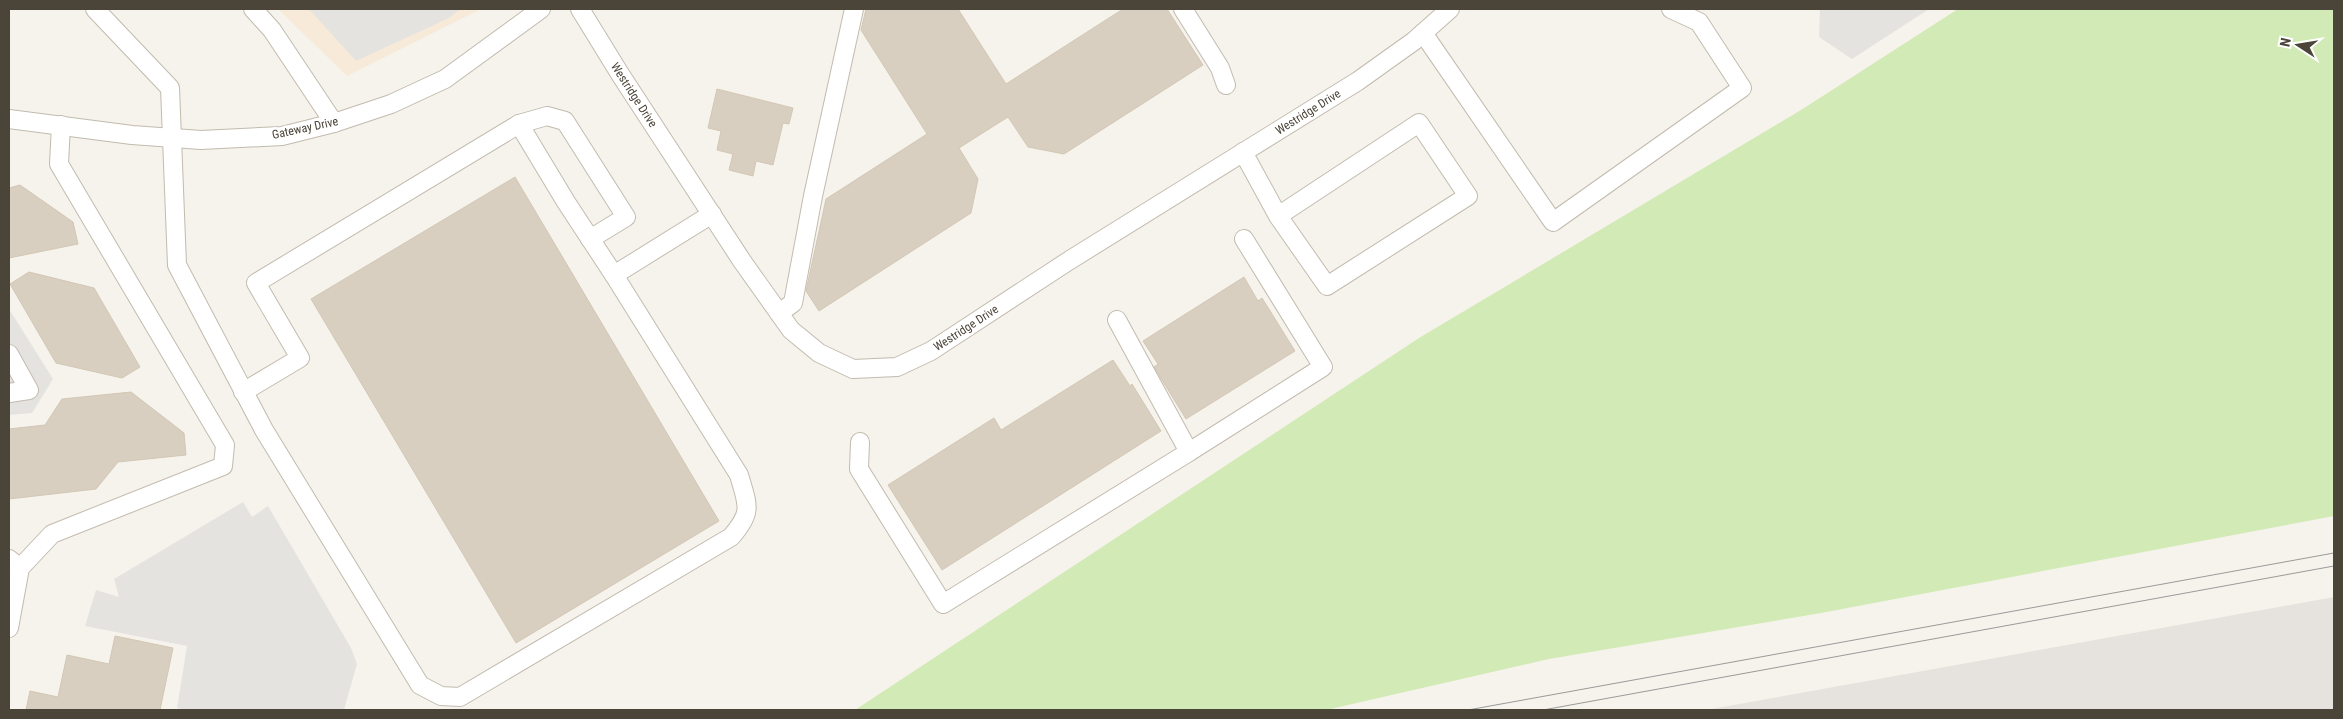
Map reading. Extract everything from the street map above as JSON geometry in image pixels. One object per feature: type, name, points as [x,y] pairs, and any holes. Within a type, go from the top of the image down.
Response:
[{"type":"street","points":[[95,9],[170,88],[177,265],[264,430],[420,685],[440,696],[460,697],[731,537],[745,520],[746,499],[739,475],[520,124]]},
{"type":"street","points":[[253,9],[272,30],[334,123]]},
{"type":"street","name":"Gateway Drive","points":[[9,119],[201,140],[282,136],[334,123],[391,104],[445,79],[541,9]]},
{"type":"street","name":"Westridge Drive","points":[[580,9],[712,214],[791,330],[818,353],[853,369],[897,367],[931,351],[1070,260],[1358,81],[1423,33],[1450,9]]},
{"type":"street","points":[[779,313],[793,303],[813,196],[854,9]]},
{"type":"street","points":[[1183,9],[1220,68],[1226,84]]},
{"type":"street","points":[[1423,33],[1553,222],[1742,88],[1699,22],[1671,9]]},
{"type":"street","points":[[243,392],[300,358],[256,284],[520,124],[547,116],[565,122],[626,217],[590,239]]},
{"type":"street","points":[[1243,152],[1278,216],[1326,286],[1468,196],[1419,123],[1278,216]]},
{"type":"street","points":[[9,628],[14,564],[52,534],[223,466],[225,445],[59,164],[61,125]]},
{"type":"street","points":[[614,275],[712,214]]},
{"type":"street","points":[[860,442],[859,469],[943,604],[1189,452],[1323,366],[1244,239]]},
{"type":"street","points":[[1117,320],[1189,452]]},
{"type":"street","points":[[9,354],[29,390],[9,392]]},
{"type":"shaded area","points":[[278,9],[481,9],[347,76]]},
{"type":"shaded area","points":[[309,9],[460,9],[449,18],[356,61]]},
{"type":"shaded area","points":[[1820,9],[1929,9],[1852,59],[1819,37]]},
{"type":"shaded area","points":[[9,309],[53,379],[32,413],[9,415]]},
{"type":"shaded area","points":[[243,502],[252,517],[268,506],[351,648],[357,664],[344,710],[185,710],[177,708],[187,646],[85,626],[96,590],[119,597],[114,579]]},
{"type":"shaded area","points":[[2334,597],[2334,710],[1706,710]]},
{"type":"green space","points":[[1958,9],[2334,9],[2334,516],[1821,613],[1549,659],[1326,710],[855,710],[1419,338],[1801,110]]},
{"type":"building","points":[[866,9],[958,9],[1006,84],[1123,9],[1167,9],[1203,65],[1064,154],[1028,147],[1008,117],[959,148],[978,179],[971,213],[819,311],[806,291],[826,199],[927,134],[861,30]]},
{"type":"building","points":[[717,89],[793,108],[789,124],[783,123],[773,165],[756,161],[753,176],[729,170],[733,154],[717,150],[721,131],[708,128]]},
{"type":"building","points":[[515,177],[719,521],[516,643],[311,299]]},
{"type":"building","points":[[20,185],[73,222],[78,244],[9,258],[9,188]]},
{"type":"building","points":[[29,272],[94,288],[140,367],[122,378],[56,363],[10,284]]},
{"type":"building","points":[[1244,277],[1258,301],[1262,298],[1295,351],[1186,419],[1154,367],[1158,364],[1143,341]]},
{"type":"building","points":[[1113,360],[1130,386],[1132,384],[1161,431],[942,570],[888,485],[994,418],[1001,430]]},
{"type":"building","points":[[131,392],[184,433],[186,455],[118,462],[96,489],[9,499],[9,429],[45,425],[62,399]]},
{"type":"building","points":[[115,636],[173,648],[160,710],[26,710],[30,691],[58,697],[67,655],[109,664]]},
{"type":"tram line","points":[[1468,710],[2334,553]]},
{"type":"tram line","points":[[1543,710],[2334,566]]}]
